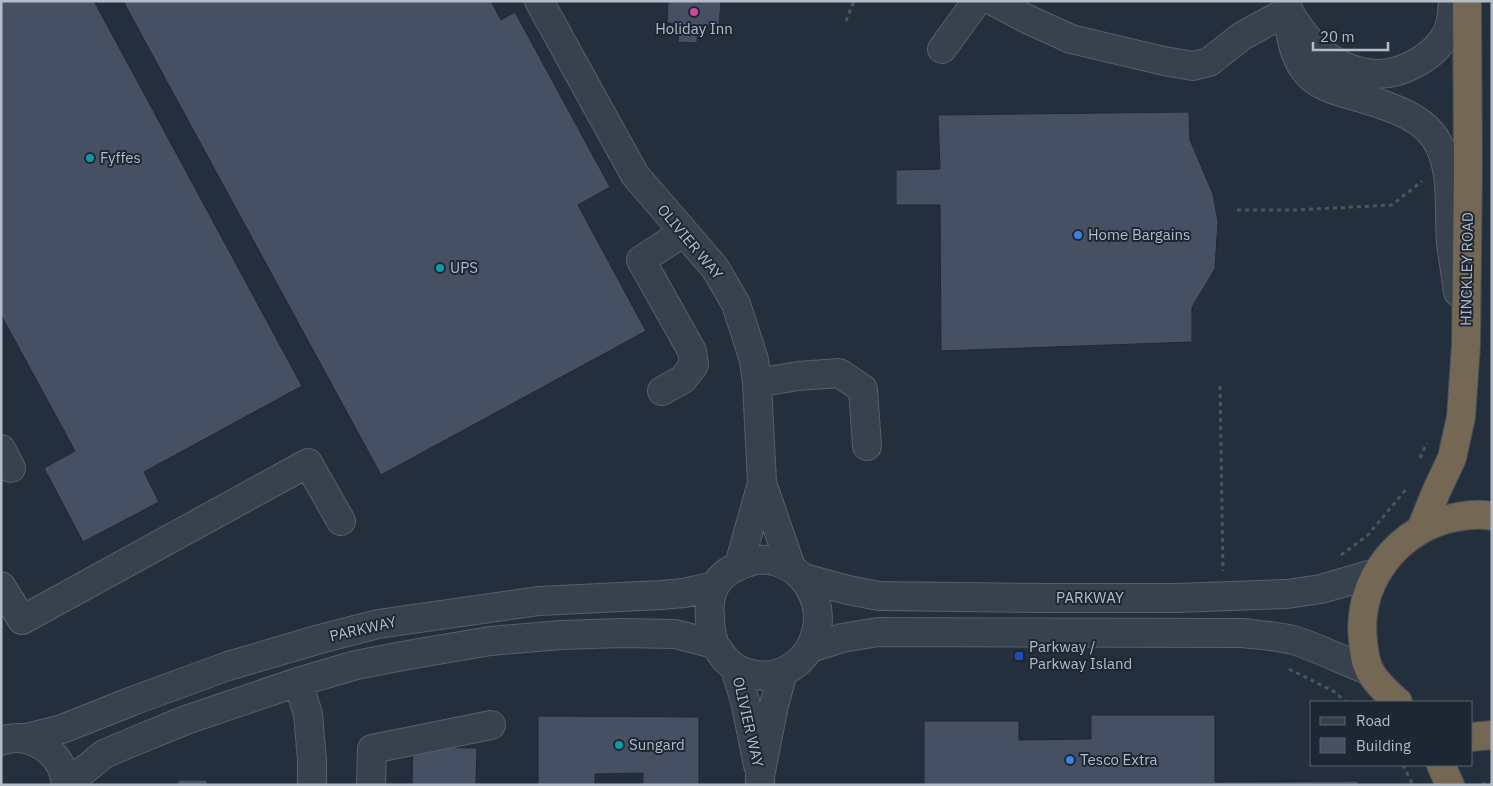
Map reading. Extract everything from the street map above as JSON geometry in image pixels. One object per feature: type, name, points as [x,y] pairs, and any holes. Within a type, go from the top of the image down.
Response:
[{"type":"highway","name":"HINCKLEY ROAD","points":[[1421,529],[1452,458],[1461,417],[1466,345],[1467,1]]},
{"type":"highway","points":[[1397,701],[1382,687],[1370,670],[1364,653],[1363,608],[1376,574],[1394,549],[1421,529],[1443,520],[1464,516],[1492,516]]},
{"type":"highway","points":[[1473,737],[1492,735]]},
{"type":"highway","points":[[1441,766],[1450,785]]},
{"type":"street","name":"OLIVIER WAY","points":[[539,1],[635,175],[715,268],[736,304],[754,360],[757,383],[762,483],[797,573]]},
{"type":"street","points":[[1287,6],[1302,32],[1315,47],[1331,59],[1352,69],[1375,74],[1398,70],[1418,61],[1434,50],[1447,34],[1453,1]]},
{"type":"street","points":[[942,49],[993,2],[1071,39],[1164,62],[1193,66],[1209,62],[1242,36],[1287,6]]},
{"type":"street","points":[[1287,6],[1289,34],[1293,50],[1301,67],[1314,81],[1332,90],[1382,104],[1405,113],[1422,124],[1435,138],[1443,155],[1448,176],[1451,242],[1466,345]]},
{"type":"street","points":[[662,391],[683,380],[694,366],[692,351],[641,260],[684,232]]},
{"type":"street","points":[[757,383],[798,376],[839,374],[863,388],[867,446]]},
{"type":"street","points":[[1,586],[22,620],[308,463],[341,521]]},
{"type":"street","name":"OLIVIER WAY","points":[[739,565],[762,483]]},
{"type":"street","points":[[755,560],[774,560],[797,573],[815,596],[819,618],[816,638],[811,648],[796,664],[782,672],[762,675],[747,674],[735,668],[714,644],[709,607],[715,586],[724,576],[739,565],[755,560]]},
{"type":"street","name":"PARKWAY","points":[[797,573],[848,590],[879,596],[1046,598],[1176,598],[1286,594],[1321,589],[1376,574]]},
{"type":"street","name":"PARKWAY","points":[[9,737],[62,729],[228,666],[378,624],[539,601],[684,593],[715,586]]},
{"type":"street","points":[[811,648],[842,638],[878,632],[1242,634],[1292,640],[1370,670]]},
{"type":"street","points":[[9,737],[42,745],[55,757],[62,767],[66,785],[104,754],[130,743],[186,720],[298,682],[356,665],[508,640],[612,633],[675,634],[714,644]]},
{"type":"street","name":"OLIVIER WAY","points":[[735,668],[745,701],[760,780]]},
{"type":"street","name":"OLIVIER WAY","points":[[760,780],[782,672]]},
{"type":"street","points":[[298,682],[308,714],[312,785]]},
{"type":"street","points":[[372,785],[372,749],[491,724]]},
{"type":"path","points":[[846,21],[854,1]]},
{"type":"path","points":[[1237,210],[1392,205],[1425,178]]},
{"type":"path","points":[[1220,386],[1223,575]]},
{"type":"path","points":[[1419,462],[1429,438]]},
{"type":"path","points":[[1337,558],[1368,535],[1409,486]]},
{"type":"path","points":[[1402,766],[1412,785]]},
{"type":"path","points":[[1482,785],[1492,783]]},
{"type":"building","name":"Fyffes","points":[[1,1],[94,1],[302,386],[144,472],[159,502],[83,542],[44,468],[75,451],[1,315]]},
{"type":"building","name":"UPS","points":[[123,1],[491,1],[501,20],[515,12],[610,187],[578,205],[646,331],[381,475]]},
{"type":"building","name":"Holiday Inn","points":[[668,1],[721,1],[719,27],[698,25],[697,43],[678,42],[679,30],[684,31],[683,24],[667,23]]},
{"type":"building","name":"Home Bargains","points":[[1189,112],[1190,140],[1213,194],[1218,221],[1215,269],[1192,307],[1192,342],[941,351],[940,205],[896,205],[896,170],[940,169],[938,115]]},
{"type":"building","name":"Tesco Extra","points":[[1091,715],[1215,715],[1215,782],[1358,781],[1358,785],[924,785],[924,721],[1019,721],[1019,740],[1091,739]]},
{"type":"building","name":"Sungard","points":[[538,716],[699,717],[699,785],[643,785],[643,773],[595,774],[595,785],[538,785]]},
{"type":"building","points":[[413,747],[477,748],[476,785],[412,785]]},
{"type":"building","points":[[178,780],[207,780],[207,785],[178,785]]},
{"type":"place","name":"Holiday Inn","points":[[694,12]]},
{"type":"place","name":"Fyffes","points":[[90,158]]},
{"type":"place","name":"Home Bargains","points":[[1078,235]]},
{"type":"place","name":"UPS","points":[[440,268]]},
{"type":"place","name":"Parkway / Parkway Island","points":[[1019,656]]},
{"type":"place","name":"Sungard","points":[[619,745]]},
{"type":"place","name":"Tesco Extra","points":[[1070,760]]}]
